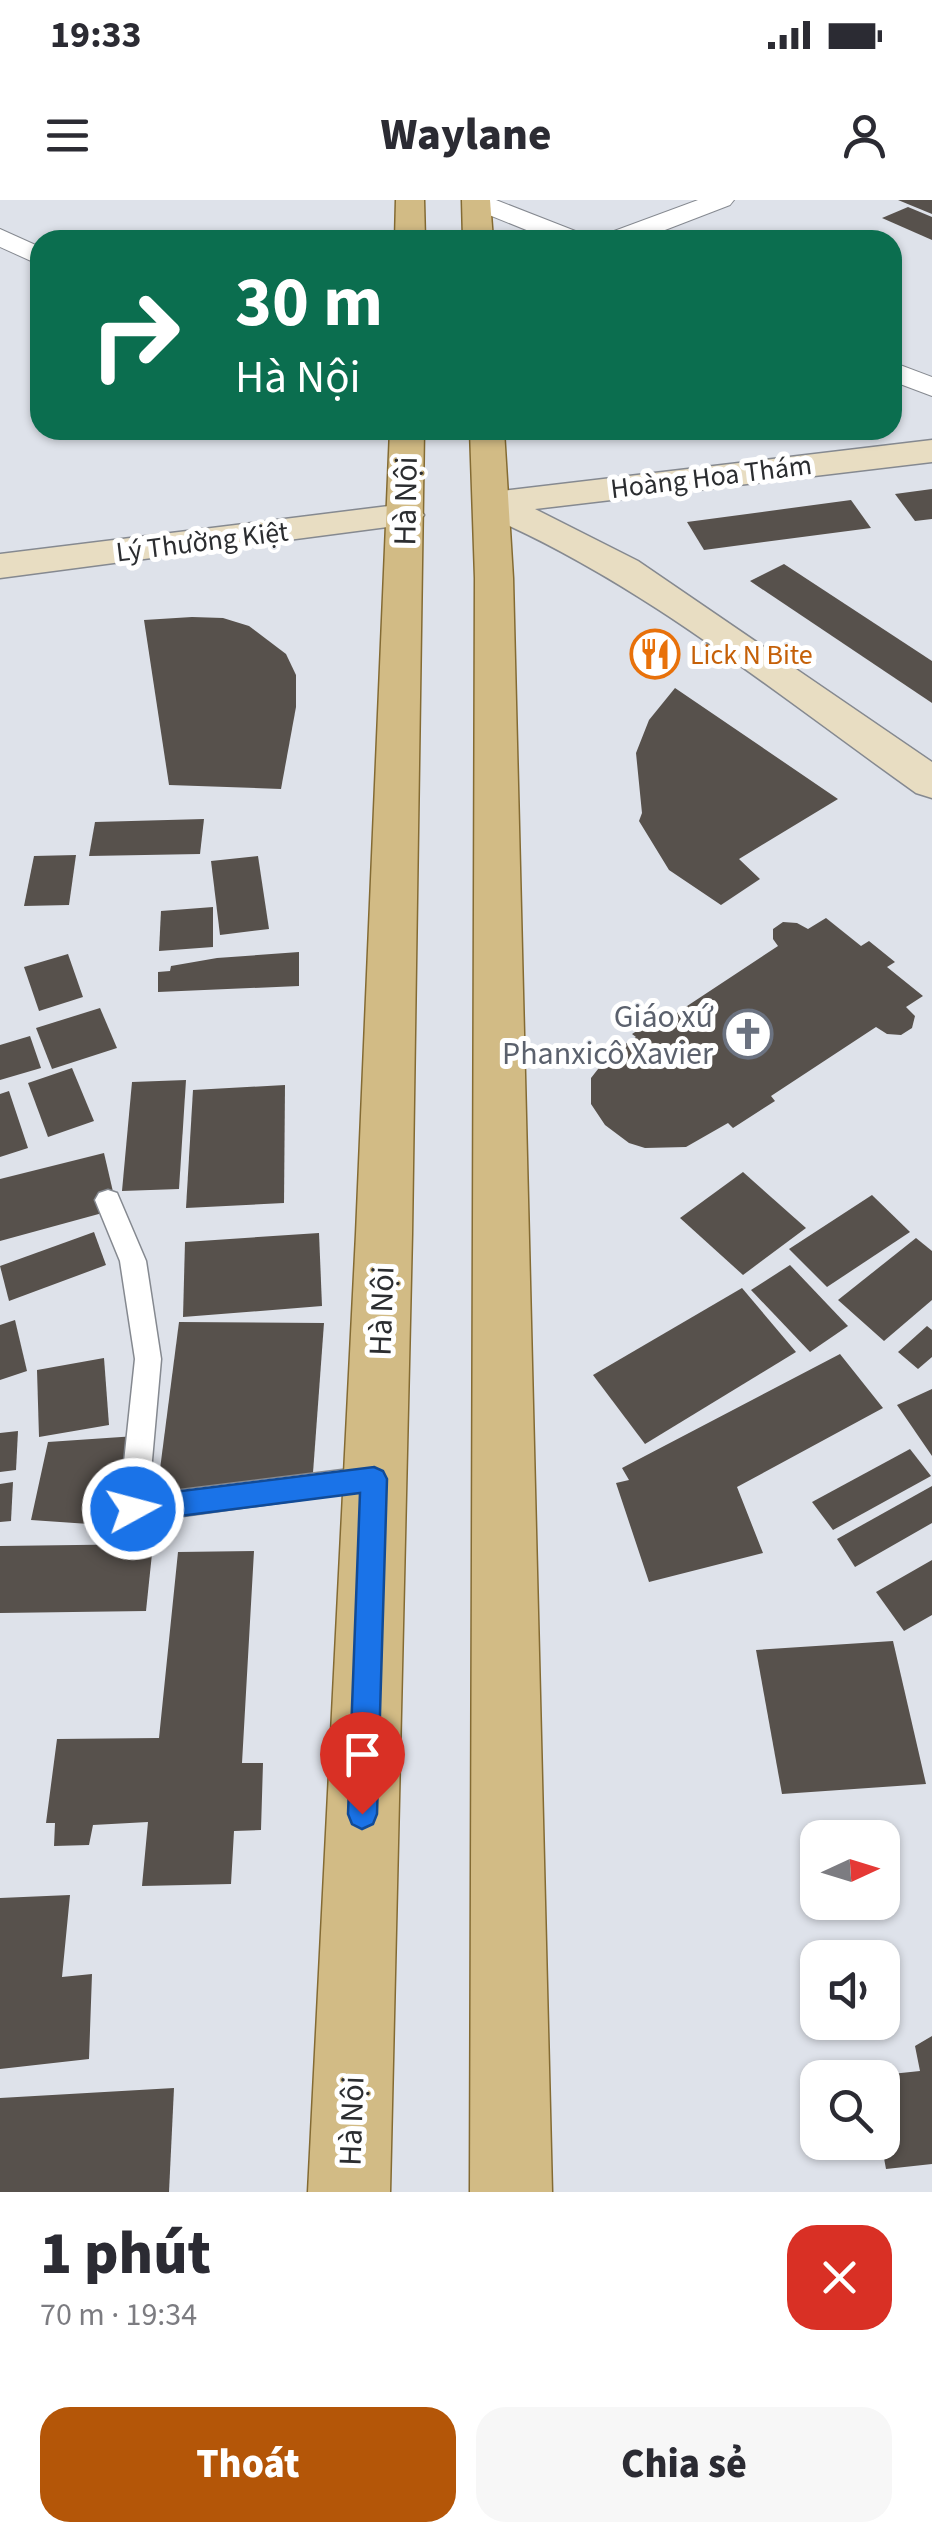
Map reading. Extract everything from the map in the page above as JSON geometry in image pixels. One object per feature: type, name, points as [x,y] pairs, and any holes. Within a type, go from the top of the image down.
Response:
[{"type":"main road","points":[[410,200],[410,230]]},
{"type":"main road","points":[[476,201],[477,230]]},
{"type":"main road","name":"Hà Nội","points":[[409,440],[448,510],[511,2192]]},
{"type":"main road","name":"Hà Nội","points":[[349,2192],[374,1479],[448,510],[482,440]]},
{"type":"street","points":[[642,230],[721,200]]},
{"type":"street","points":[[476,201],[549,230]]},
{"type":"street","points":[[0,237],[30,252]]},
{"type":"street","points":[[902,374],[932,387]]},
{"type":"street","name":"Hoàng Hoa Thám","points":[[448,510],[932,451]]},
{"type":"street","points":[[448,510],[558,532],[624,569],[932,783]]},
{"type":"street","name":"Lý Thường Kiệt","points":[[0,566],[448,510]]},
{"type":"lane","points":[[108,1200],[133,1261],[148,1359],[133,1509],[374,1479]]},
{"type":"building","points":[[898,200],[932,200],[932,214]]},
{"type":"building","points":[[908,207],[932,217],[932,240],[882,218]]},
{"type":"building","points":[[932,489],[932,519],[915,521],[895,494]]},
{"type":"building","points":[[851,500],[871,528],[704,550],[687,522]]},
{"type":"building","points":[[784,564],[932,661],[932,703],[750,581]]},
{"type":"building","points":[[223,618],[249,626],[286,654],[296,675],[296,707],[281,789],[169,785],[144,620]]},
{"type":"building","points":[[675,688],[838,799],[739,859],[760,879],[721,905],[669,870],[639,821],[642,813],[636,753],[649,720]]},
{"type":"building","points":[[204,819],[200,854],[89,856],[95,822]]},
{"type":"building","points":[[76,855],[69,905],[24,906],[34,856]]},
{"type":"building","points":[[258,856],[269,929],[220,935],[211,861]]},
{"type":"building","points":[[213,907],[213,947],[159,951],[161,911]]},
{"type":"building","name":"Giáo xứ Phanxicô Xavier","points":[[826,918],[861,946],[869,941],[895,962],[887,967],[923,996],[906,1007],[915,1016],[912,1028],[901,1035],[887,1034],[876,1027],[771,1096],[775,1101],[733,1128],[728,1123],[686,1147],[645,1148],[629,1143],[605,1125],[591,1104],[591,1078],[609,1055],[636,1037],[632,1034],[670,1010],[675,1014],[778,946],[773,929],[783,922],[808,929]]},
{"type":"building","points":[[299,952],[299,986],[158,992],[158,972],[170,971],[171,966]]},
{"type":"building","points":[[68,954],[83,997],[39,1011],[24,967]]},
{"type":"building","points":[[100,1008],[117,1048],[52,1069],[36,1028]]},
{"type":"building","points":[[30,1036],[41,1068],[0,1080],[0,1045]]},
{"type":"building","points":[[72,1068],[94,1121],[48,1137],[28,1083]]},
{"type":"building","points":[[186,1080],[179,1189],[122,1191],[132,1082]]},
{"type":"building","points":[[285,1085],[284,1203],[186,1208],[193,1090]]},
{"type":"building","points":[[9,1091],[28,1148],[0,1157],[0,1094]]},
{"type":"building","points":[[104,1153],[117,1209],[0,1241],[0,1179]]},
{"type":"building","points":[[743,1172],[806,1228],[743,1275],[680,1218]]},
{"type":"building","points":[[872,1195],[910,1232],[827,1287],[789,1249]]},
{"type":"building","points":[[94,1232],[106,1265],[9,1301],[0,1266]]},
{"type":"building","points":[[319,1233],[322,1306],[183,1317],[185,1242]]},
{"type":"building","points":[[916,1238],[932,1251],[932,1300],[884,1341],[838,1300]]},
{"type":"building","points":[[790,1265],[848,1326],[810,1352],[751,1290]]},
{"type":"building","points":[[742,1288],[796,1352],[645,1444],[593,1375]]},
{"type":"building","points":[[15,1320],[27,1371],[0,1380],[0,1325]]},
{"type":"building","points":[[179,1322],[324,1323],[311,1500],[156,1500]]},
{"type":"building","points":[[927,1326],[932,1330],[932,1357],[918,1369],[898,1352]]},
{"type":"building","points":[[840,1354],[883,1408],[737,1487],[763,1553],[649,1582],[616,1483],[629,1480],[622,1468]]},
{"type":"building","points":[[104,1358],[109,1425],[39,1437],[37,1370]]},
{"type":"building","points":[[932,1389],[932,1456],[897,1405]]},
{"type":"building","points":[[18,1431],[16,1470],[0,1472],[0,1433]]},
{"type":"building","points":[[136,1436],[131,1482],[98,1483],[89,1524],[31,1520],[48,1442]]},
{"type":"building","points":[[910,1449],[931,1476],[833,1530],[812,1502]]},
{"type":"building","points":[[13,1482],[11,1521],[0,1522],[0,1484]]},
{"type":"building","points":[[932,1486],[932,1523],[855,1567],[837,1539]]},
{"type":"building","points":[[153,1544],[146,1611],[0,1613],[0,1546]]},
{"type":"building","points":[[254,1551],[242,1763],[263,1763],[261,1830],[234,1831],[231,1884],[142,1886],[148,1822],[93,1825],[89,1845],[54,1846],[55,1823],[46,1823],[57,1739],[159,1738],[178,1552]]},
{"type":"building","points":[[932,1560],[932,1615],[904,1631],[876,1592]]},
{"type":"building","points":[[893,1641],[926,1784],[782,1794],[756,1650]]},
{"type":"building","points":[[70,1895],[62,1977],[92,1974],[89,2059],[0,2069],[0,1898]]},
{"type":"building","points":[[932,2036],[932,2164],[886,2169],[884,2160],[900,2160],[900,2073],[920,2071],[915,2046]]},
{"type":"building","points":[[174,2088],[169,2192],[0,2192],[0,2098]]},
{"type":"place","name":"Lick N Bite","points":[[655,654]]},
{"type":"place","name":"Giáo xứ Phanxicô Xavier","points":[[748,1034]]},
{"type":"route","points":[[133,1509],[374,1479],[362,1814]]}]
